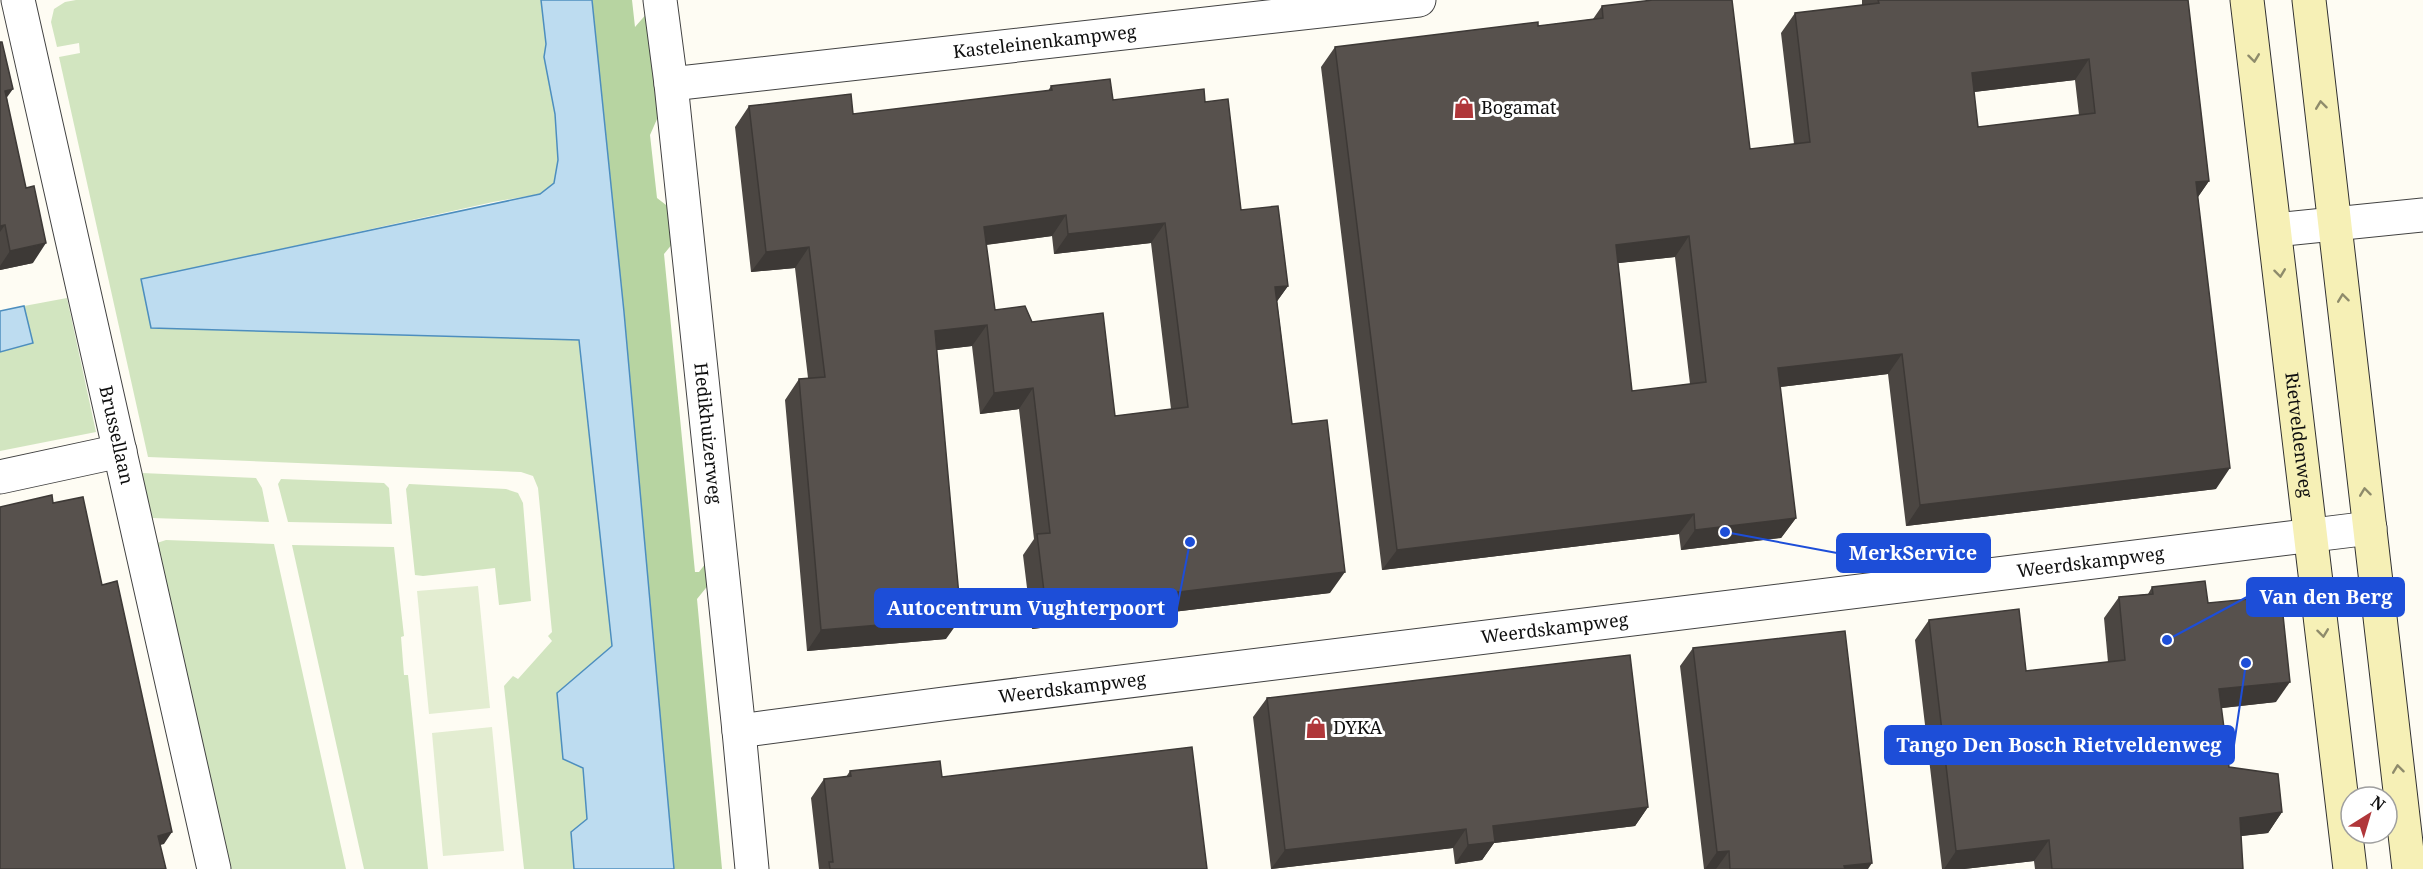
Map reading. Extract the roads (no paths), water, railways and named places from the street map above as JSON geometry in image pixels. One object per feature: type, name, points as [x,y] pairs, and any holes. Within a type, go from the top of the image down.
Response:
[{"type":"main road","name":"Rietveldenweg","points":[[2247,0],[2350,869]]},
{"type":"main road","points":[[2308,0],[2409,869]]},
{"type":"street","name":"Brussellaan","points":[[18,0],[214,869]]},
{"type":"street","name":"Hedikhuizerweg","points":[[660,0],[671,84],[752,869]]},
{"type":"street","name":"Kasteleinenkampweg","points":[[671,84],[1419,0]]},
{"type":"street","points":[[2275,230],[2423,215]]},
{"type":"street","points":[[0,477],[120,451]]},
{"type":"street","name":"Weerdskampweg","points":[[739,731],[955,702],[2370,528]]},
{"type":"water","points":[[541,0],[592,0],[624,312],[674,869],[574,869],[571,832],[587,819],[583,768],[563,759],[557,693],[612,646],[579,340],[151,328],[141,279],[540,194],[554,183],[558,160],[555,114],[544,57],[546,44]]},
{"type":"water","points":[[24,306],[33,343],[0,352],[0,311]]},
{"type":"place","name":"Bogamat","points":[[1464,108]]},
{"type":"place","name":"MerkService","points":[[1725,532]]},
{"type":"place","name":"Autocentrum Vughterpoort","points":[[1190,542]]},
{"type":"place","name":"Van den Berg","points":[[2167,640]]},
{"type":"place","name":"Tango Den Bosch Rietveldenweg","points":[[2246,663]]},
{"type":"place","name":"DYKA","points":[[1316,728]]}]
